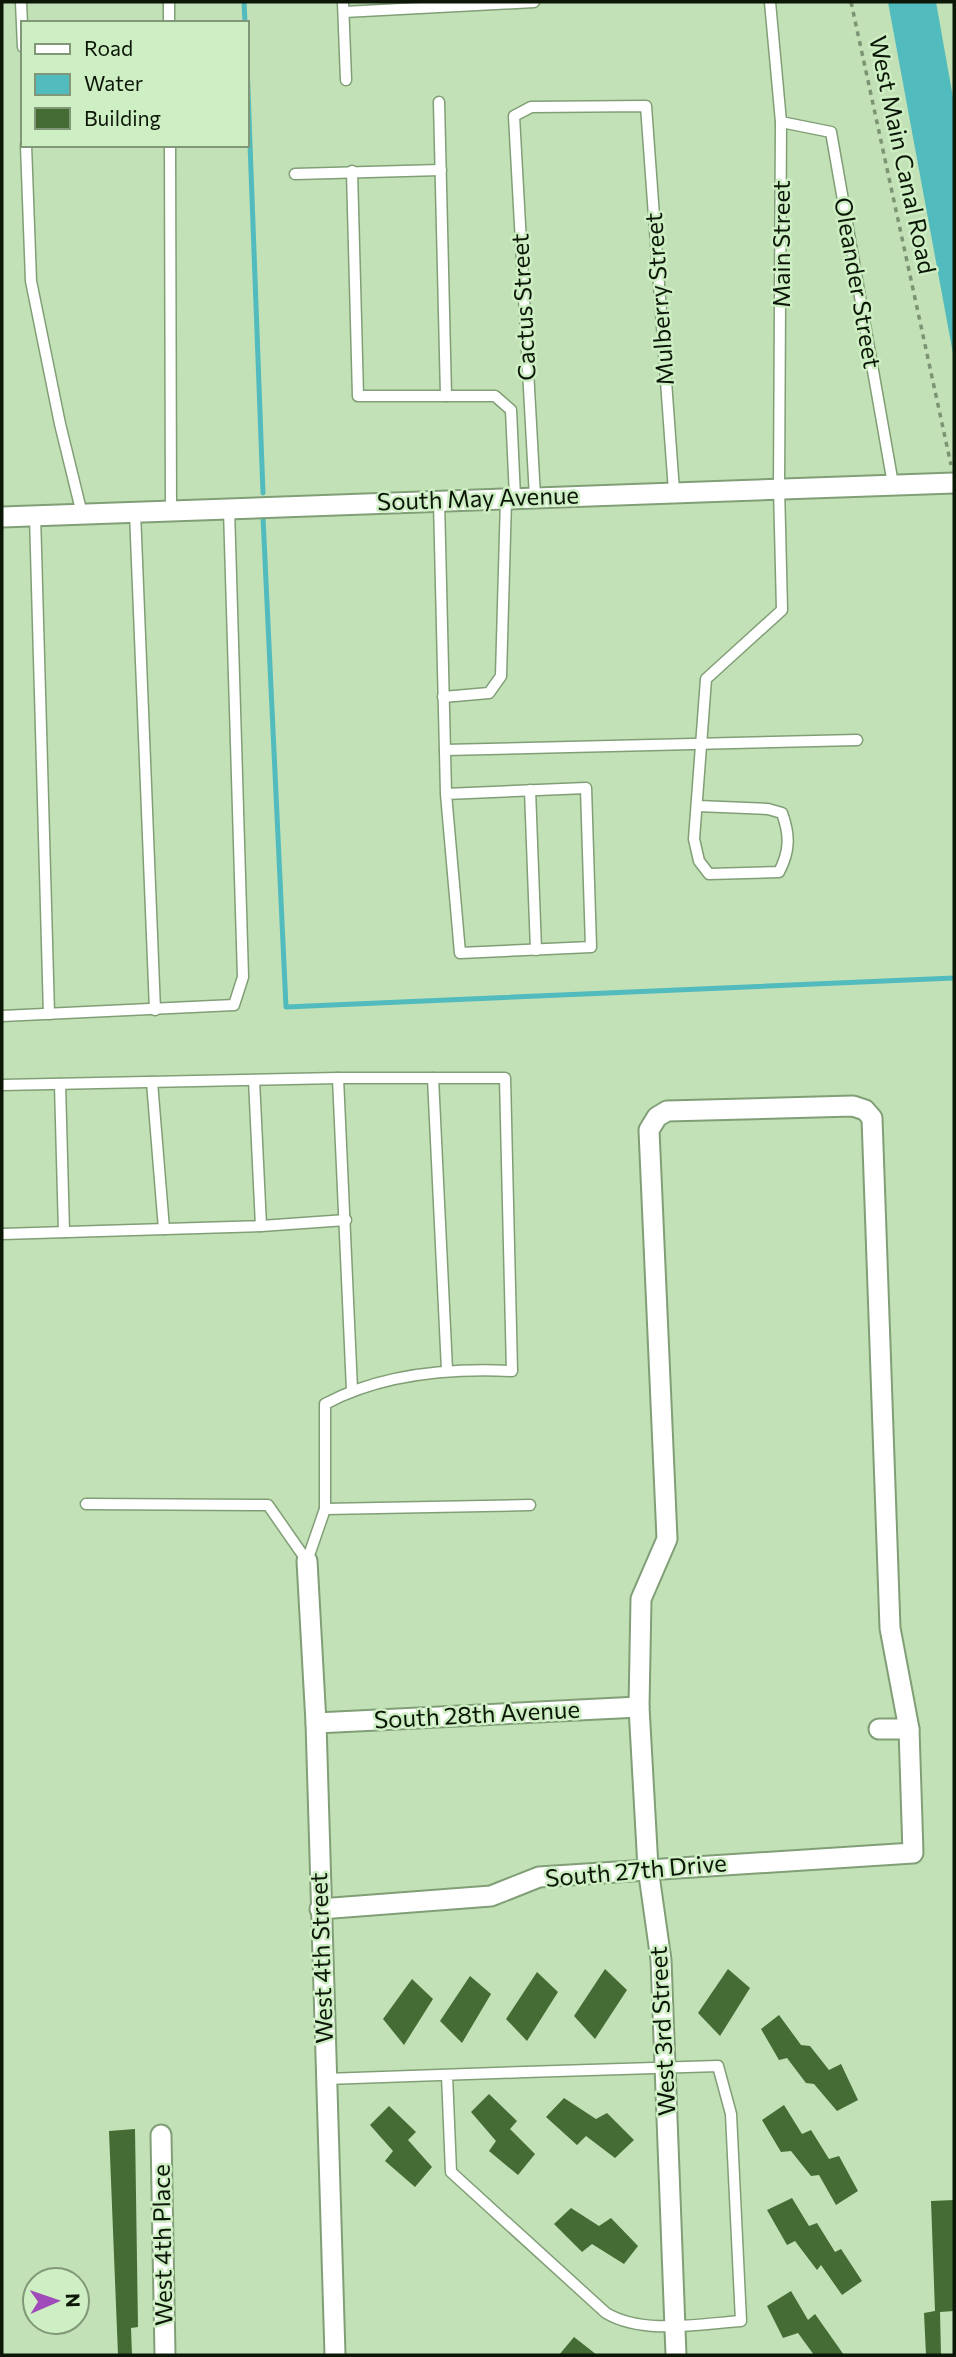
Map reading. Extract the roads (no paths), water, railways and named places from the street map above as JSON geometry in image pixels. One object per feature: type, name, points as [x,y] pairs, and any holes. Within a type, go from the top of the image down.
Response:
[{"type":"street","name":"South May Avenue","points":[[2,517],[892,484],[953,475]]},
{"type":"street","name":"West 3rd Street","points":[[676,2355],[661,1960],[648,1868],[639,1707],[641,1599],[667,1539],[649,1130],[657,1117],[667,1111],[853,1106],[865,1110],[872,1118],[890,1628],[909,1729]]},
{"type":"street","name":"West 4th Street","points":[[307,1561],[316,1723],[335,2355]]},
{"type":"street","name":"South 28th Avenue","points":[[316,1723],[639,1707]]},
{"type":"street","points":[[879,1728],[909,1729]]},
{"type":"street","name":"South 27th Drive","points":[[320,1909],[491,1896],[539,1877],[913,1853],[909,1729]]},
{"type":"street","name":"West 4th Place","points":[[161,2135],[165,2355]]},
{"type":"lane","points":[[21,2],[22,21]]},
{"type":"lane","points":[[169,2],[169,21]]},
{"type":"lane","points":[[346,80],[343,7],[534,2]]},
{"type":"lane","name":"Main Street","points":[[698,806],[768,809],[782,813],[789,834],[787,859],[779,872],[709,874],[699,861],[694,839],[706,679],[782,610],[779,487],[781,122],[770,2]]},
{"type":"lane","points":[[439,102],[446,396]]},
{"type":"lane","name":"Cactus Street","points":[[519,497],[514,116],[531,107],[646,106]]},
{"type":"lane","name":"Mulberry Street","points":[[646,106],[674,491]]},
{"type":"lane","name":"Oleander Street","points":[[781,122],[831,132],[892,484]]},
{"type":"lane","points":[[26,147],[31,281],[60,424],[82,514]]},
{"type":"lane","points":[[170,147],[171,511]]},
{"type":"lane","points":[[295,174],[441,170]]},
{"type":"lane","points":[[352,171],[358,396],[495,396],[511,410],[519,497],[502,676],[489,693],[443,697]]},
{"type":"lane","points":[[439,501],[446,794],[460,953],[591,947],[586,788],[446,794]]},
{"type":"lane","points":[[2,1016],[234,1005],[243,976],[229,509]]},
{"type":"lane","points":[[135,512],[155,1010]]},
{"type":"lane","points":[[35,515],[49,1014]]},
{"type":"lane","points":[[445,750],[857,740]]},
{"type":"lane","points":[[530,790],[536,950]]},
{"type":"lane","points":[[338,1078],[352,1390]]},
{"type":"lane","points":[[2,1085],[338,1078],[505,1078],[512,1371],[446,1370],[352,1390],[325,1404],[325,1509],[307,1561]]},
{"type":"lane","points":[[433,1078],[446,1370]]},
{"type":"lane","points":[[254,1080],[261,1226]]},
{"type":"lane","points":[[152,1082],[164,1229]]},
{"type":"lane","points":[[60,1084],[64,1232]]},
{"type":"lane","points":[[2,1234],[261,1226],[346,1220]]},
{"type":"lane","points":[[86,1504],[268,1505],[307,1561]]},
{"type":"lane","points":[[325,1509],[530,1505]]},
{"type":"lane","points":[[326,2080],[447,2075],[665,2067],[718,2066],[731,2114],[741,2321],[676,2325],[622,2323],[606,2313],[451,2172],[447,2075]]},
{"type":"water","points":[[888,2],[936,2],[954,103],[954,359]]},
{"type":"waterway","points":[[244,2],[245,21]]},
{"type":"waterway","points":[[248,90],[263,493]]},
{"type":"waterway","points":[[263,517],[286,1007],[954,978]]}]
